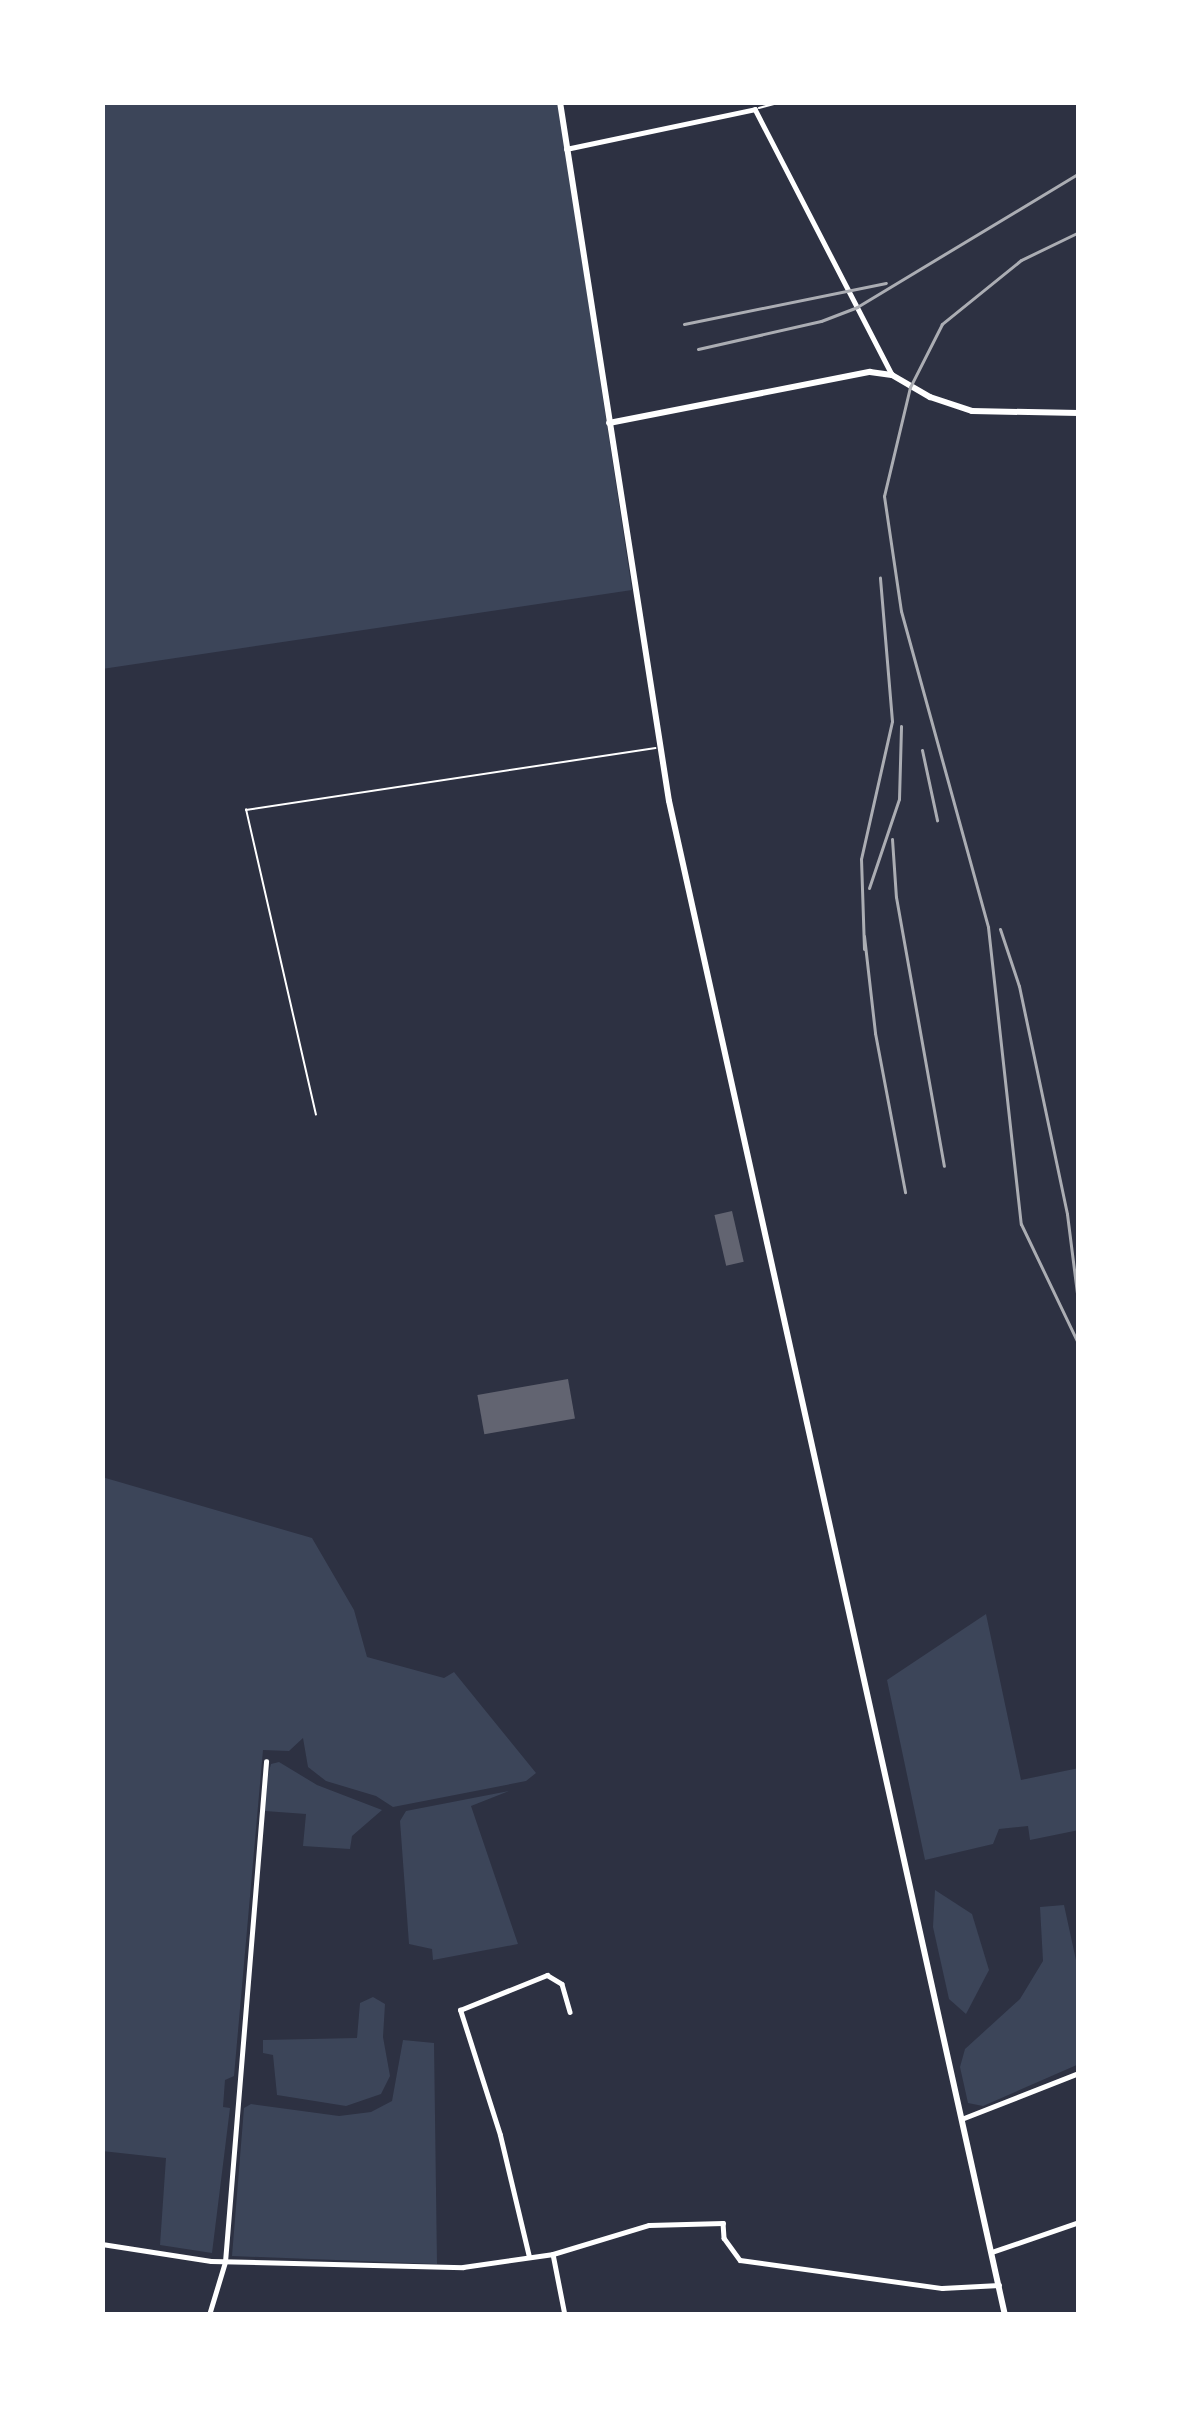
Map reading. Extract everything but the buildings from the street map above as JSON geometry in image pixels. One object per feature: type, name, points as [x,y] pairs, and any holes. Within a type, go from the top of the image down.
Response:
[{"type":"main road","points":[[560,102],[660,747],[740,1140],[1005,2315]]},
{"type":"main road","points":[[609,423],[845,374],[892,375],[972,411],[1079,413]]},
{"type":"street","points":[[565,149],[755,109],[892,375]]},
{"type":"street","points":[[209,2315],[225,2262],[266,1762]]},
{"type":"street","points":[[529,2257],[500,2135],[460,2010],[547,1975],[562,1984],[570,2012]]},
{"type":"street","points":[[964,2118],[1079,2073]]},
{"type":"street","points":[[992,2252],[1079,2222]]},
{"type":"street","points":[[102,2244],[225,2262],[463,2267],[553,2254],[649,2225],[722,2223],[724,2238],[740,2260],[942,2288],[999,2285]]},
{"type":"street","points":[[553,2254],[565,2315]]},
{"type":"lane","points":[[755,109],[781,102]]},
{"type":"lane","points":[[316,1115],[246,810],[660,747]]},
{"type":"shaded area","points":[[102,102],[558,102],[632,590],[102,669]]},
{"type":"shaded area","points":[[102,1477],[312,1538],[354,1610],[367,1657],[444,1678],[454,1672],[536,1773],[526,1781],[393,1807],[376,1796],[326,1781],[308,1767],[303,1738],[289,1751],[263,1750],[234,2076],[225,2080],[223,2107],[230,2108],[212,2253],[160,2245],[166,2158],[102,2151]]},
{"type":"shaded area","points":[[986,1614],[1021,1780],[1079,1768],[1079,1830],[1030,1840],[1028,1826],[999,1829],[993,1844],[925,1860],[887,1680]]},
{"type":"shaded area","points":[[279,1762],[317,1785],[382,1810],[352,1836],[350,1849],[303,1846],[306,1814],[265,1811],[271,1764]]},
{"type":"shaded area","points":[[509,1791],[471,1806],[518,1944],[433,1960],[432,1949],[409,1944],[400,1821],[406,1811]]},
{"type":"shaded area","points":[[935,1890],[972,1914],[989,1970],[966,2014],[949,1999],[933,1927]]},
{"type":"shaded area","points":[[1064,1905],[1079,1974],[1079,2064],[983,2106],[968,2103],[960,2067],[965,2049],[1020,1999],[1043,1961],[1040,1907]]},
{"type":"shaded area","points":[[373,1997],[385,2004],[383,2037],[390,2076],[381,2094],[346,2106],[277,2095],[273,2055],[263,2053],[263,2040],[357,2038],[360,2003]]},
{"type":"shaded area","points":[[403,2040],[434,2043],[437,2264],[232,2256],[244,2108],[251,2104],[339,2116],[371,2112],[392,2101]]},
{"type":"railway","points":[[698,349],[821,321],[857,307],[1079,173]]},
{"type":"railway","points":[[1079,232],[1021,260],[942,324],[910,387],[884,496],[901,611],[988,927],[1021,1224],[1079,1345]]},
{"type":"railway","points":[[684,324],[886,283]]},
{"type":"railway","points":[[864,949],[861,859],[892,721],[880,577]]},
{"type":"railway","points":[[869,888],[899,799],[901,726]]},
{"type":"railway","points":[[922,750],[937,820]]},
{"type":"railway","points":[[892,839],[896,897],[944,1166]]},
{"type":"railway","points":[[1000,929],[1019,986],[1067,1214],[1079,1309]]},
{"type":"railway","points":[[864,936],[875,1033],[905,1192]]}]
